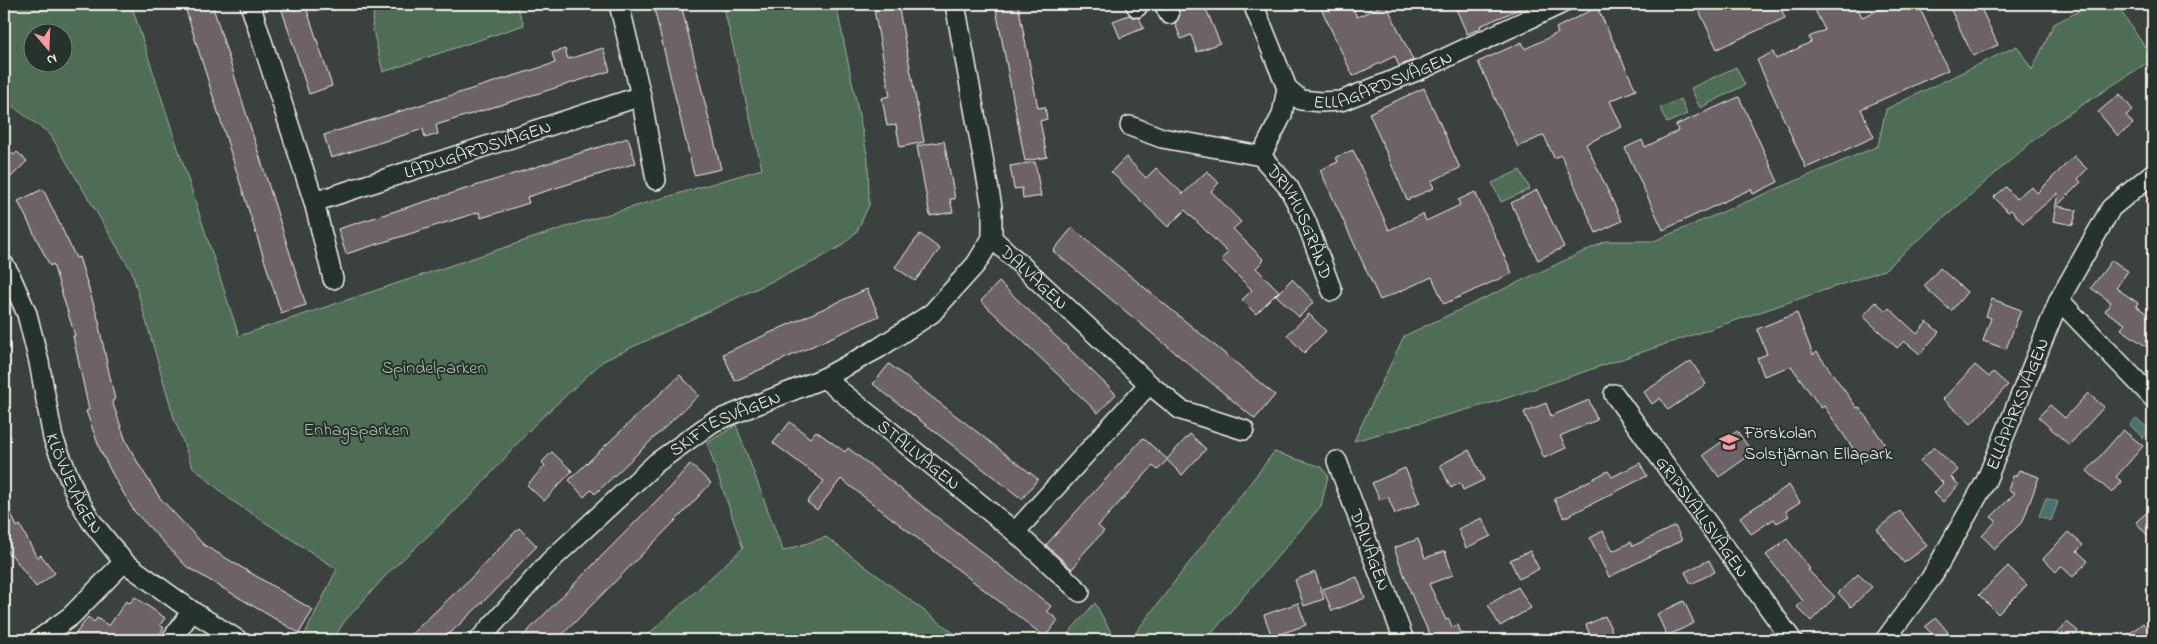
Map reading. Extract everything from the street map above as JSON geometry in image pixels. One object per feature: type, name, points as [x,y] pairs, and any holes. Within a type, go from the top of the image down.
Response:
[{"type":"street","points":[[250,4],[314,202],[333,279]]},
{"type":"street","points":[[619,4],[641,96],[656,180]]},
{"type":"street","name":"DALVÄGEN","points":[[955,4],[992,207],[992,238],[1149,384],[1180,410],[1244,430]]},
{"type":"street","name":"ELLAGÅRDSVÄGEN","points":[[1253,4],[1287,88],[1301,100],[1321,102],[1341,101],[1424,68],[1561,4]]},
{"type":"street","name":"DRIVHUSGRÄND","points":[[1260,156],[1282,115],[1287,88]]},
{"type":"street","name":"LADUGÅRDSVÄGEN","points":[[314,202],[641,96]]},
{"type":"street","name":"DRIVHUSGRÄND","points":[[1130,126],[1162,138],[1260,156],[1289,188],[1306,221],[1332,291]]},
{"type":"street","name":"ELLAPARKSVÄGEN","points":[[1885,640],[1931,578],[1986,481],[2059,300],[2111,208],[2153,173]]},
{"type":"street","name":"SKIFTESVÄGEN","points":[[479,640],[550,560],[656,463],[713,422],[824,378],[879,348],[932,313],[976,264],[992,238]]},
{"type":"street","name":"KLÖVJEVÄGEN","points":[[4,265],[27,314],[39,362],[53,438],[77,497],[91,521],[124,562],[192,611],[238,640]]},
{"type":"street","points":[[2059,300],[2153,398]]},
{"type":"street","name":"STALLVÄGEN","points":[[824,378],[1015,532],[1080,592]]},
{"type":"street","points":[[1015,532],[1149,384]]},
{"type":"street","name":"GRIPSVALLSVÄGEN","points":[[1614,394],[1792,640]]},
{"type":"street","name":"DALVÄGEN","points":[[1337,461],[1404,640]]},
{"type":"street","points":[[38,640],[70,616],[124,562]]},
{"type":"street","points":[[171,640],[192,611]]},
{"type":"green space","name":"Enhagsparken","points":[[4,4],[131,4],[239,336],[575,224],[762,169],[723,4],[836,4],[868,159],[869,205],[857,231],[841,246],[815,261],[603,361],[535,424],[472,495],[389,572],[344,622],[333,640],[302,640],[337,569],[231,500],[192,466],[174,418],[132,272],[50,134],[4,100]]},
{"type":"green space","points":[[375,4],[516,4],[524,25],[383,72],[372,26]]},
{"type":"green space","points":[[2093,4],[2116,4],[2153,59],[2050,126],[1884,270],[1498,401],[1354,441],[1404,336],[1606,241],[1654,241],[1878,146],[1886,109],[2017,46],[2032,70],[2054,24]]},
{"type":"green space","points":[[1736,67],[1745,85],[1700,108],[1691,88]]},
{"type":"green space","points":[[1681,99],[1687,114],[1667,123],[1660,108]]},
{"type":"green space","points":[[1520,170],[1530,189],[1501,202],[1492,183]]},
{"type":"green space","points":[[736,425],[783,551],[826,537],[963,640],[642,640],[743,548],[707,443]]},
{"type":"green space","points":[[1274,452],[1322,467],[1328,476],[1321,506],[1206,640],[1130,640]]},
{"type":"green space","points":[[1095,603],[1115,640],[1062,640]]},
{"type":"water","points":[[2136,418],[2150,430],[2143,438],[2130,425]]},
{"type":"water","points":[[2046,498],[2058,502],[2051,521],[2039,516]]},
{"type":"building","points":[[184,4],[212,4],[306,305],[281,313]]},
{"type":"building","points":[[280,4],[305,4],[332,86],[309,94]]},
{"type":"building","points":[[653,4],[681,4],[721,169],[694,175]]},
{"type":"building","points":[[873,4],[898,4],[924,142],[900,147],[896,125],[887,126],[882,98],[890,96]]},
{"type":"building","points":[[995,4],[1018,4],[1038,108],[1045,107],[1047,119],[1040,121],[1047,157],[1025,161]]},
{"type":"building","points":[[1176,4],[1204,4],[1220,43],[1197,52],[1191,35],[1181,39],[1175,23],[1180,15]]},
{"type":"building","points":[[1319,4],[1351,4],[1357,17],[1386,4],[1413,60],[1399,66],[1395,56],[1353,76]]},
{"type":"building","points":[[1454,4],[1531,4],[1480,26],[1481,28],[1467,34]]},
{"type":"building","points":[[1696,4],[1779,4],[1785,18],[1717,49]]},
{"type":"building","points":[[1812,4],[1856,4],[1862,17],[1893,4],[1918,4],[1948,70],[1861,109],[1874,137],[1806,168],[1757,60],[1773,52],[1776,59],[1811,42],[1809,37],[1825,30]]},
{"type":"building","points":[[1948,4],[1979,4],[1998,45],[1973,56]]},
{"type":"building","points":[[1597,7],[1636,90],[1610,101],[1622,127],[1586,144],[1622,221],[1596,233],[1561,155],[1554,158],[1544,135],[1518,147],[1478,62],[1522,42],[1525,49],[1558,33],[1556,28]]},
{"type":"building","points":[[1129,15],[1139,18],[1144,28],[1120,38],[1113,21]]},
{"type":"building","points":[[603,48],[610,71],[436,125],[438,134],[425,138],[423,129],[331,158],[324,135],[555,63],[552,53],[565,49],[568,59]]},
{"type":"building","points":[[1424,88],[1460,168],[1431,181],[1434,188],[1407,200],[1369,113]]},
{"type":"building","points":[[2120,94],[2133,110],[2126,115],[2133,124],[2118,136],[2098,112]]},
{"type":"building","points":[[1739,97],[1778,182],[1753,194],[1751,189],[1663,230],[1625,148],[1642,140],[1645,147],[1678,131],[1676,125]]},
{"type":"building","points":[[628,138],[636,163],[527,197],[529,203],[481,218],[479,212],[346,254],[338,229]]},
{"type":"building","points":[[944,141],[955,199],[950,199],[953,212],[930,216],[917,146]]},
{"type":"building","points":[[4,147],[14,155],[17,152],[27,161],[4,184]]},
{"type":"building","points":[[1353,150],[1389,230],[1423,214],[1426,221],[1460,205],[1458,200],[1475,192],[1512,273],[1444,304],[1432,277],[1380,300],[1320,170],[1338,162],[1336,157]]},
{"type":"building","points":[[2074,156],[2087,169],[2078,179],[2081,182],[2057,206],[2077,210],[2073,225],[2053,221],[2058,193],[2023,223],[2011,210],[2008,212],[1994,197],[2006,187],[2016,199],[2031,186],[2037,193]]},
{"type":"building","points":[[1126,157],[1146,178],[1156,168],[1183,194],[1207,171],[1219,183],[1211,191],[1241,222],[1233,229],[1264,260],[1256,268],[1279,291],[1256,314],[1242,300],[1252,290],[1221,259],[1228,253],[1185,210],[1168,227],[1111,172]]},
{"type":"building","points":[[1035,162],[1041,196],[1023,199],[1022,188],[1014,189],[1010,166]]},
{"type":"building","points":[[43,189],[76,258],[79,257],[100,325],[115,400],[112,401],[126,441],[139,465],[160,498],[204,545],[313,610],[299,633],[187,567],[134,511],[114,477],[101,452],[86,411],[89,410],[73,336],[75,336],[53,264],[50,266],[18,201]]},
{"type":"building","points":[[1537,190],[1564,247],[1538,260],[1511,203]]},
{"type":"building","points":[[1072,228],[1275,395],[1255,419],[1053,251]]},
{"type":"building","points":[[920,234],[940,249],[915,281],[895,267]]},
{"type":"building","points":[[2112,260],[2128,271],[2116,288],[2138,303],[2136,306],[2153,318],[2153,338],[2147,347],[2121,329],[2125,324],[2105,311],[2111,302],[2091,288]]},
{"type":"building","points":[[1940,268],[1967,292],[1951,311],[1924,286]]},
{"type":"building","points":[[1292,279],[1314,302],[1299,317],[1276,295]]},
{"type":"building","points":[[999,282],[1116,394],[1098,413],[981,301]]},
{"type":"building","points":[[867,289],[879,316],[735,381],[723,354]]},
{"type":"building","points":[[1992,299],[2021,310],[2006,349],[1983,341],[1991,318],[1986,316]]},
{"type":"building","points":[[1876,302],[1886,311],[1889,308],[1917,334],[1927,322],[1939,332],[1920,354],[1904,341],[1897,348],[1863,316]]},
{"type":"building","points":[[1797,313],[1813,355],[1817,352],[1886,446],[1862,462],[1824,406],[1821,408],[1791,366],[1764,376],[1757,358],[1767,354],[1757,329]]},
{"type":"building","points":[[1309,314],[1326,331],[1304,353],[1287,335]]},
{"type":"building","points":[[1691,361],[1706,384],[1668,410],[1660,398],[1652,404],[1644,392]]},
{"type":"building","points":[[889,364],[1038,479],[1022,499],[873,384]]},
{"type":"building","points":[[1975,365],[1989,377],[1993,372],[2008,385],[1971,424],[1943,399]]},
{"type":"building","points":[[680,375],[699,395],[595,494],[591,490],[584,497],[569,480]]},
{"type":"building","points":[[2088,393],[2104,407],[2069,445],[2038,417],[2050,405],[2065,418]]},
{"type":"building","points":[[1589,400],[1597,420],[1560,436],[1566,448],[1544,458],[1524,412],[1546,403],[1551,416]]},
{"type":"building","points":[[790,422],[810,438],[816,431],[845,452],[848,448],[1051,606],[1047,611],[1058,620],[1045,637],[841,479],[817,510],[807,502],[824,481],[773,443]]},
{"type":"building","points":[[2123,430],[2143,446],[2116,477],[2122,482],[2112,493],[2087,471]]},
{"type":"building","points":[[1737,431],[1753,453],[1719,477],[1703,455]]},
{"type":"building","points":[[1190,434],[1206,449],[1182,475],[1167,460],[1158,470],[1153,466],[1098,526],[1104,531],[1079,558],[1080,560],[1072,569],[1046,545],[1143,438],[1167,459]]},
{"type":"building","points":[[1934,447],[1958,470],[1951,477],[1959,485],[1943,502],[1934,493],[1943,483],[1920,461]]},
{"type":"building","points":[[1469,450],[1484,480],[1463,490],[1460,483],[1451,488],[1440,465]]},
{"type":"building","points":[[552,452],[572,471],[544,501],[527,485],[545,466],[542,462]]},
{"type":"building","points":[[1640,463],[1647,476],[1564,518],[1554,499],[1608,471],[1612,477]]},
{"type":"building","points":[[690,464],[711,483],[684,512],[557,640],[519,640],[670,487]]},
{"type":"building","points":[[1405,468],[1420,503],[1395,514],[1388,497],[1380,500],[1372,483]]},
{"type":"building","points":[[2019,470],[2039,477],[2023,521],[1995,549],[1982,536],[1996,521],[1991,517],[2015,493],[2008,490],[2013,476],[2016,476]]},
{"type":"building","points":[[1789,485],[1800,502],[1786,511],[1789,516],[1777,523],[1774,519],[1751,534],[1740,517]]},
{"type":"building","points":[[4,497],[17,527],[20,525],[37,558],[41,555],[55,573],[36,587],[11,554],[9,555],[4,545]]},
{"type":"building","points":[[2153,507],[2153,542],[2136,522]]},
{"type":"building","points":[[1900,511],[1927,546],[1904,563],[1877,529]]},
{"type":"building","points":[[1482,518],[1491,536],[1466,548],[1458,529]]},
{"type":"building","points":[[1675,526],[1682,540],[1609,577],[1590,538],[1603,531],[1613,551],[1631,542],[1633,546]]},
{"type":"building","points":[[519,528],[537,546],[485,600],[443,640],[405,640],[471,578]]},
{"type":"building","points":[[2068,532],[2083,545],[2077,551],[2088,561],[2073,577],[2061,566],[2056,572],[2043,559]]},
{"type":"building","points":[[1418,539],[1425,558],[1445,551],[1453,575],[1429,584],[1446,620],[1449,619],[1452,627],[1458,625],[1463,640],[1421,640],[1420,638],[1430,635],[1414,601],[1394,548]]},
{"type":"building","points":[[1787,539],[1810,569],[1808,570],[1835,597],[1811,621],[1797,607],[1803,601],[1766,555]]},
{"type":"building","points":[[1530,551],[1539,569],[1519,579],[1510,560]]},
{"type":"building","points":[[1709,560],[1715,572],[1691,584],[1685,572]]},
{"type":"building","points":[[2008,566],[2027,585],[1998,614],[1979,595]]},
{"type":"building","points":[[1315,572],[1324,599],[1304,606],[1295,580]]},
{"type":"building","points":[[1858,574],[1872,587],[1851,607],[1838,593]]},
{"type":"building","points":[[1357,577],[1365,598],[1332,611],[1323,589]]},
{"type":"building","points":[[1518,587],[1531,608],[1500,626],[1488,605]]},
{"type":"building","points":[[135,597],[165,618],[160,625],[164,628],[156,639],[152,637],[150,640],[71,640],[88,617],[94,622],[97,618],[109,626],[126,601],[130,603]]},
{"type":"building","points":[[1684,601],[1694,623],[1667,636],[1657,614]]},
{"type":"building","points":[[1298,603],[1306,625],[1272,637],[1264,615]]},
{"type":"building","points":[[1605,616],[1616,640],[1592,640],[1586,625]]},
{"type":"building","points":[[1936,618],[1948,632],[1939,640],[1925,627]]},
{"type":"building","points":[[2067,622],[2078,631],[2071,640],[2051,640]]},
{"type":"building","points":[[2143,623],[2153,636],[2153,640],[2121,640]]},
{"type":"place","name":"Förskolan Solstjärnan Ellapark","points":[[1729,442]]},
{"type":"park label","name":"Spindelparken","points":[[434,367]]}]
